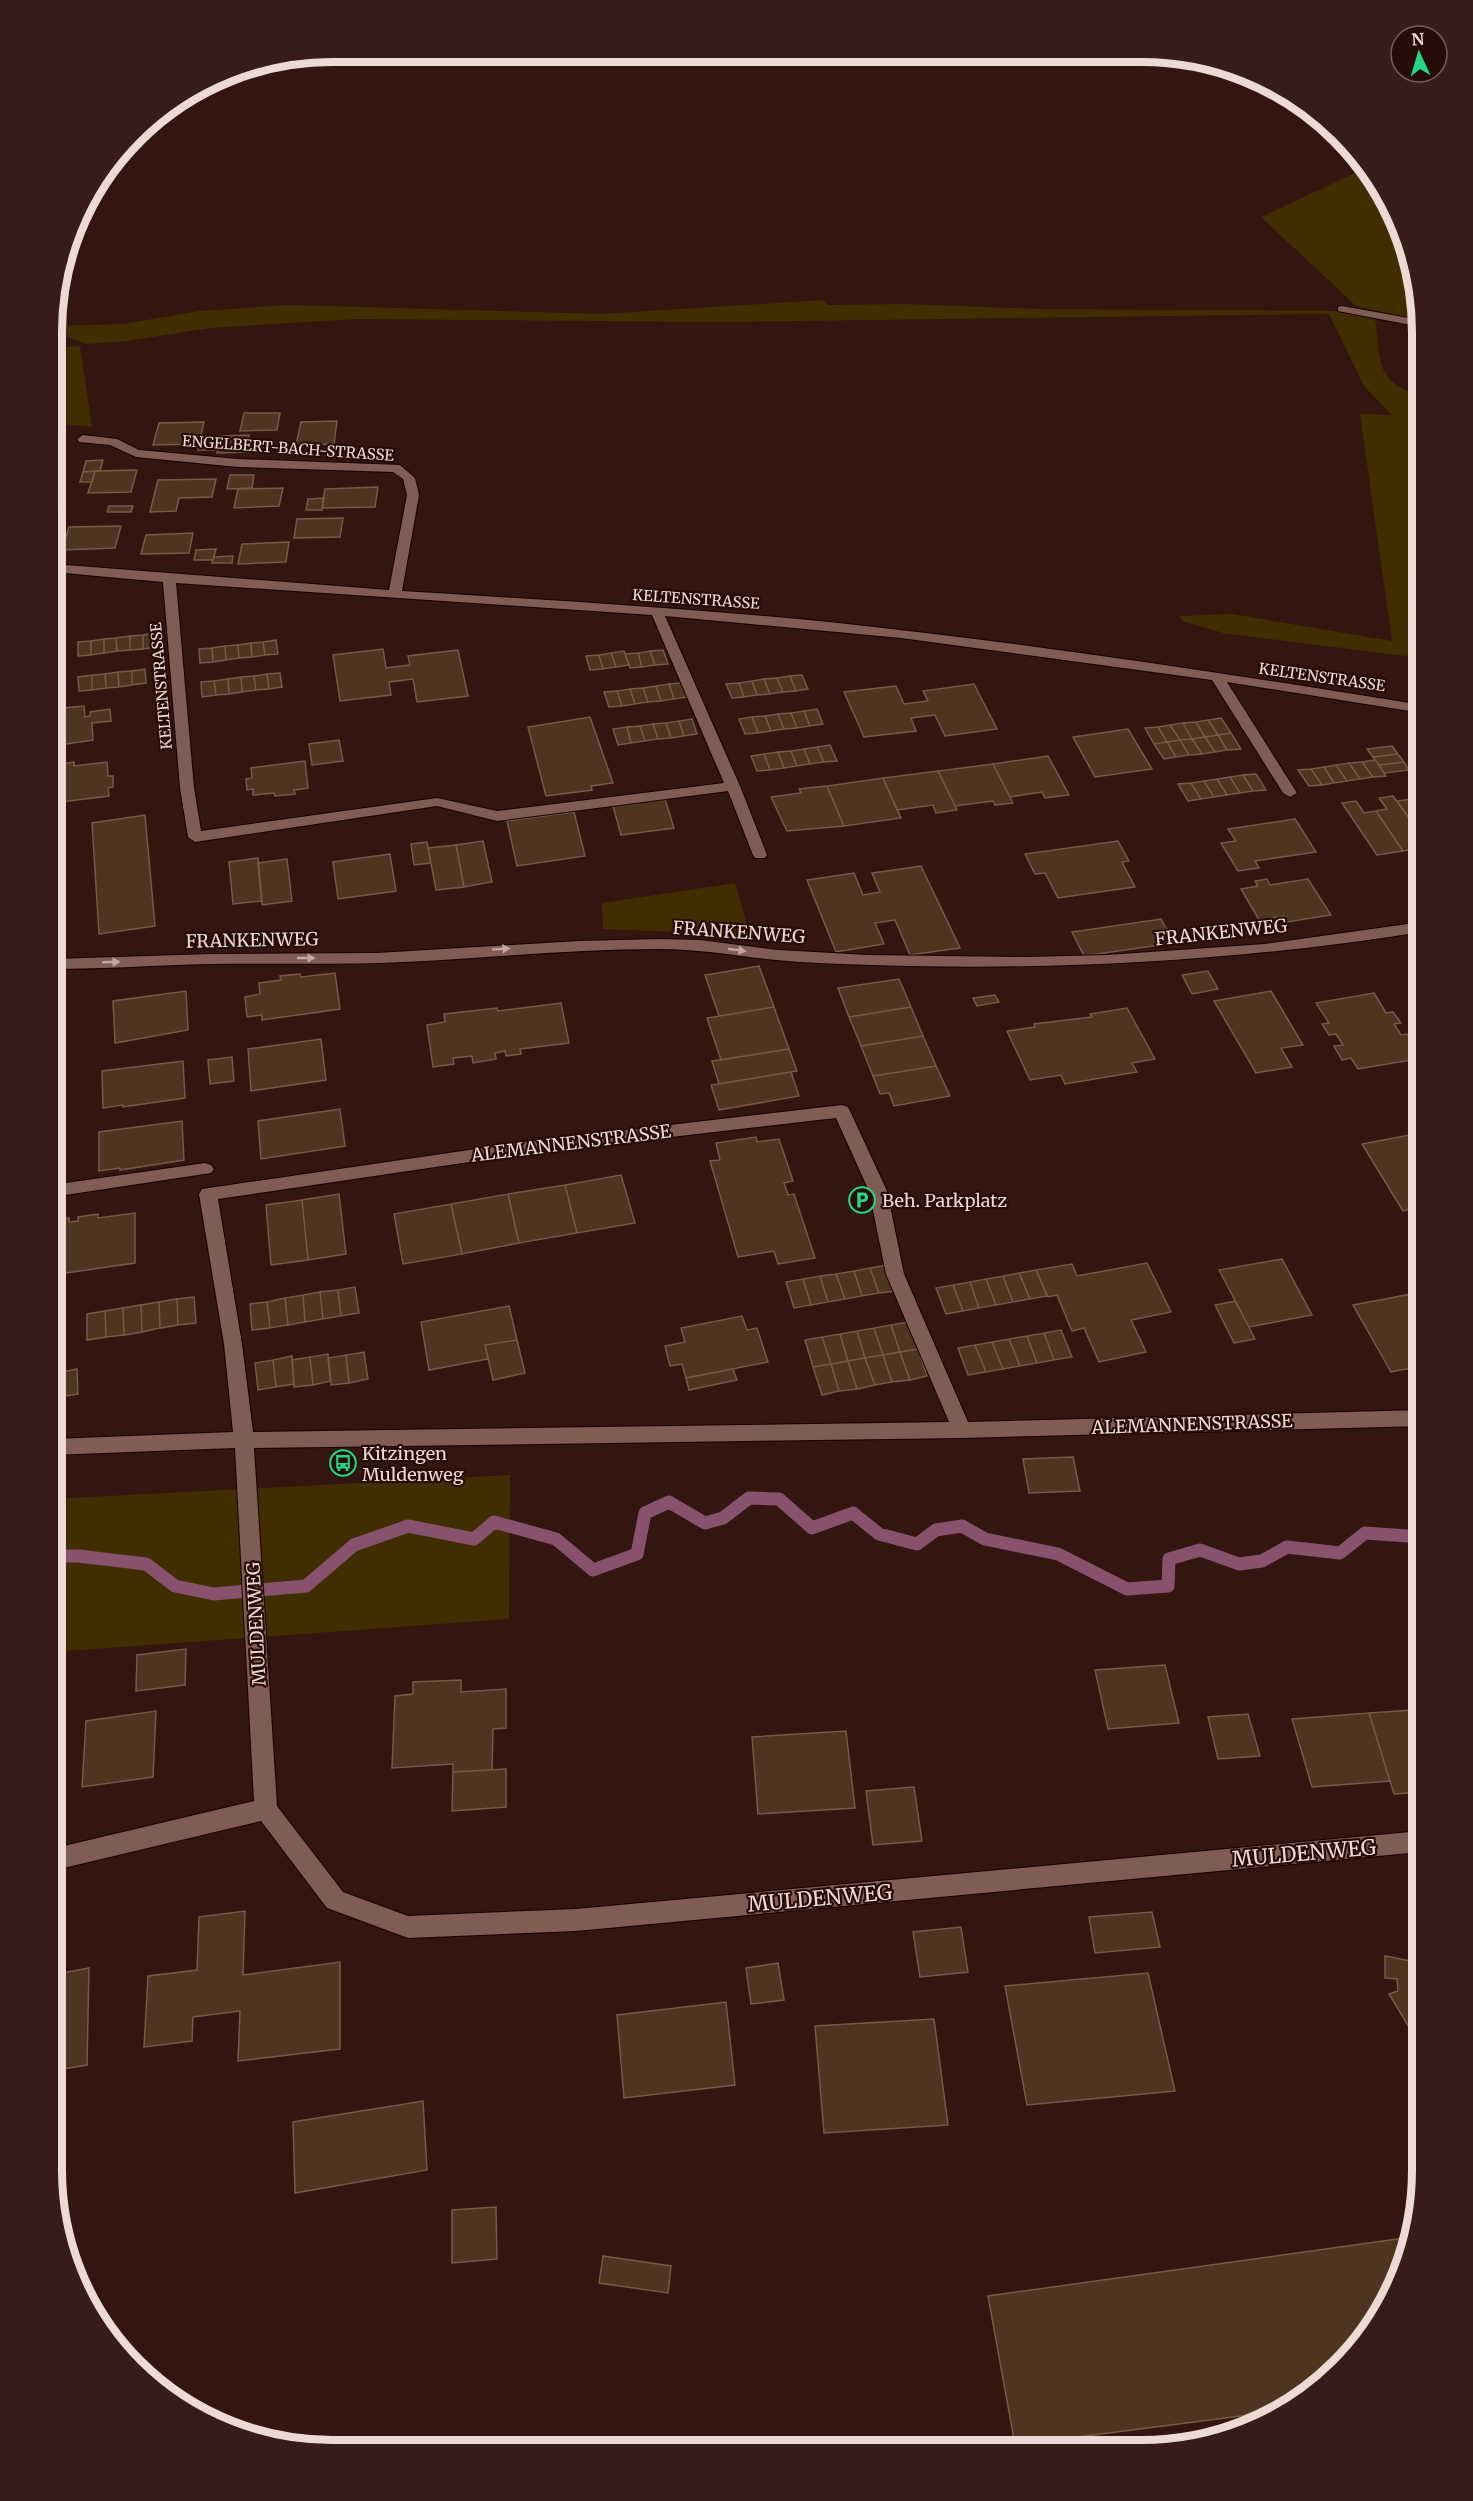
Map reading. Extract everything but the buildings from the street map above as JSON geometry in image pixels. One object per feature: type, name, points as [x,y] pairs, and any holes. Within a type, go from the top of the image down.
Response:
[{"type":"street","points":[[1342,309],[1411,322]]},
{"type":"street","name":"ENGELBERT-BACH-STRASSE","points":[[83,439],[113,441],[136,453],[238,463],[396,468],[409,478],[413,495],[394,595]]},
{"type":"street","name":"KELTENSTRASSE","points":[[62,569],[169,580],[657,612],[825,626],[968,643],[1412,708]]},
{"type":"street","name":"KELTENSTRASSE","points":[[169,580],[187,788],[195,837],[437,802],[497,816],[733,786]]},
{"type":"street","points":[[657,612],[733,786],[760,855]]},
{"type":"street","points":[[1218,679],[1290,793]]},
{"type":"street","name":"FRANKENWEG","points":[[62,964],[208,959],[378,958],[528,948],[701,945],[787,956],[952,962],[1133,960],[1374,936],[1412,929]]},
{"type":"street","name":"ALEMANNENSTRASSE","points":[[243,1440],[233,1344],[207,1194],[353,1171],[727,1123],[842,1111],[878,1191],[895,1274],[962,1430]]},
{"type":"street","points":[[62,1190],[205,1169]]},
{"type":"street","name":"ALEMANNENSTRASSE","points":[[62,1447],[243,1440],[962,1430],[1412,1418]]},
{"type":"street","name":"MULDENWEG","points":[[243,1440],[266,1809],[335,1900],[408,1927],[576,1920],[1412,1843]]},
{"type":"street","points":[[62,1857],[266,1809]]},
{"type":"shaded area","points":[[1359,171],[1391,228],[1406,279],[1411,319],[1356,306],[1261,217]]},
{"type":"shaded area","points":[[824,300],[828,305],[903,304],[1042,309],[1343,311],[1378,317],[1375,319],[1383,368],[1395,384],[1412,393],[1412,657],[1223,633],[1182,621],[1180,616],[1232,614],[1392,641],[1360,414],[1392,415],[1364,386],[1329,314],[717,322],[357,319],[210,328],[127,341],[87,344],[62,335],[62,326],[123,324],[199,311],[289,305],[602,314]]},
{"type":"shaded area","points":[[80,346],[92,427],[62,424],[62,347]]},
{"type":"shaded area","points":[[735,883],[750,935],[603,929],[602,903]]},
{"type":"shaded area","points":[[510,1475],[509,1619],[62,1651],[62,1498]]},
{"type":"waterway","points":[[62,1556],[146,1564],[175,1586],[214,1594],[306,1586],[354,1545],[408,1526],[474,1539],[494,1522],[556,1539],[593,1570],[637,1554],[645,1513],[669,1502],[705,1523],[723,1518],[749,1498],[779,1499],[812,1528],[853,1513],[879,1534],[917,1544],[936,1530],[962,1526],[985,1539],[1058,1554],[1127,1589],[1168,1586],[1169,1559],[1200,1550],[1239,1564],[1262,1561],[1287,1547],[1340,1553],[1365,1533],[1412,1536]]},
{"type":"place","name":"Beh. Parkplatz","points":[[862,1200]]},
{"type":"place","name":"Kitzingen Muldenweg","points":[[343,1463]]}]
